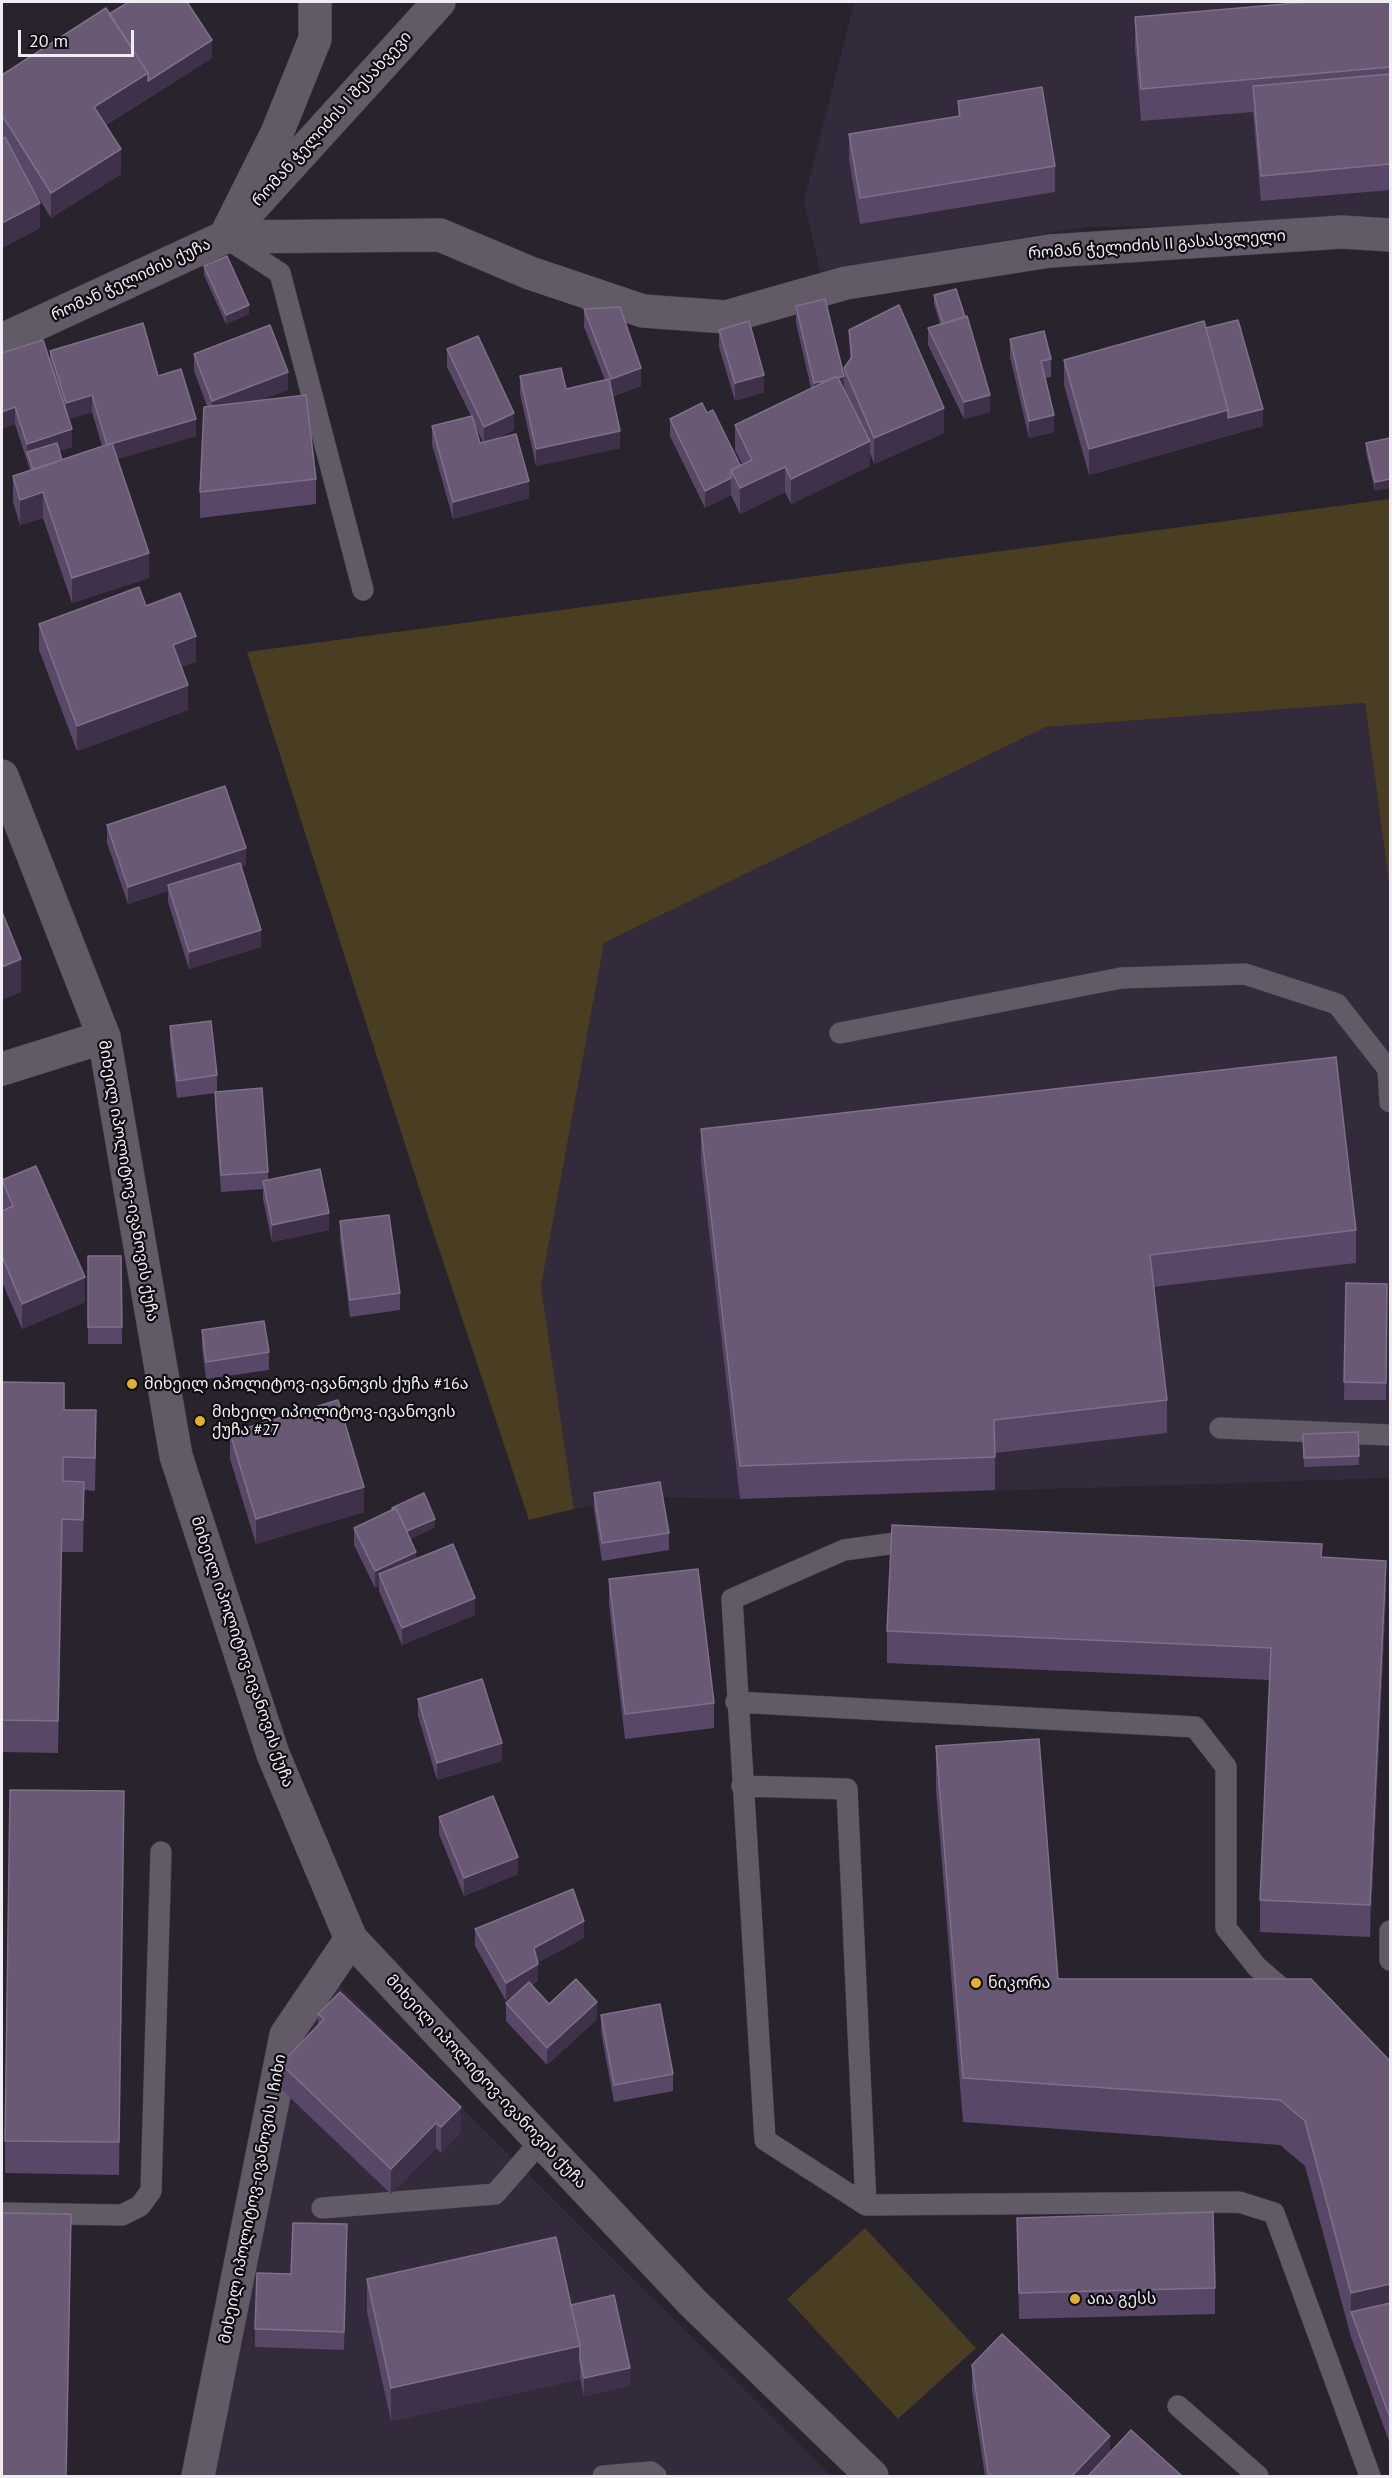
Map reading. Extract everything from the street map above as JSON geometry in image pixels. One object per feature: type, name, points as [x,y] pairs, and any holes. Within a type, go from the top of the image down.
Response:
[{"type":"street","name":"რომან ჭელიძის ქუჩა","points":[[2,340],[225,237],[277,133],[315,39],[315,2]]},
{"type":"street","name":"რომან ჭელიძის I შესახვევი","points":[[225,237],[439,2]]},
{"type":"street","name":"რომან ჭელიძის II გასასვლელი","points":[[225,237],[440,235],[530,273],[644,311],[726,317],[846,283],[1050,251],[1342,232],[1390,235]]},
{"type":"street","name":"მიხეილ იპოლიტოვ-ივანოვის ქუჩა","points":[[2,776],[104,1037],[176,1456],[273,1754],[351,1939],[693,2303],[872,2476]]},
{"type":"street","points":[[2,1069],[104,1037]]},
{"type":"street","name":"მიხეილ იპოლიტოვ-ივანოვის I ჩიხი","points":[[198,2476],[286,2035],[351,1939]]},
{"type":"lane","points":[[225,237],[280,273],[363,590]]},
{"type":"lane","points":[[840,1033],[1121,978],[1245,974],[1338,1004],[1388,1069],[1390,1102]]},
{"type":"lane","points":[[1220,1428],[1390,1435]]},
{"type":"lane","points":[[937,1538],[844,1550],[732,1599],[736,1702],[765,2139],[866,2205],[1239,2202],[1274,2213],[1370,2476]]},
{"type":"lane","points":[[736,1702],[1195,1727],[1226,1767],[1226,1928],[1257,1967],[1310,2013]]},
{"type":"lane","points":[[742,1786],[847,1789],[866,2205]]},
{"type":"lane","points":[[2,2213],[122,2215],[140,2206],[151,2191],[161,1852]]},
{"type":"lane","points":[[1390,1931],[1390,1960]]},
{"type":"lane","points":[[322,2208],[495,2194],[541,2141]]},
{"type":"lane","points":[[1178,2406],[1258,2476]]},
{"type":"lane","points":[[603,2476],[651,2472],[656,2476]]},
{"type":"shaded area","points":[[854,2],[1390,2],[1390,224],[1086,227],[820,271],[804,201]]},
{"type":"shaded area","points":[[1390,499],[1390,891],[1365,703],[1046,727],[604,943],[541,1287],[574,1509],[529,1520],[429,1219],[247,652]]},
{"type":"shaded area","points":[[1365,703],[1390,891],[1390,1478],[740,1499],[662,1497],[574,1509],[541,1287],[604,943],[1046,727]]},
{"type":"shaded area","points":[[338,1984],[831,2476],[208,2476],[282,2074]]},
{"type":"shaded area","points":[[865,2228],[976,2348],[898,2419],[787,2299]]},
{"type":"building","points":[[129,2],[187,2],[212,40],[148,81],[148,73],[109,14]]},
{"type":"building","points":[[1308,2],[1390,2],[1390,67],[1141,89],[1135,17]]},
{"type":"building","points":[[106,8],[148,73],[94,107],[121,149],[51,193],[2,115],[2,75]]},
{"type":"building","points":[[1390,74],[1390,164],[1261,176],[1253,86]]},
{"type":"building","points":[[1042,87],[1055,166],[860,198],[849,134],[960,116],[958,101]]},
{"type":"building","points":[[5,137],[40,203],[2,223],[2,139]]},
{"type":"building","points":[[227,256],[249,305],[226,315],[204,266]]},
{"type":"building","points":[[956,289],[965,317],[943,324],[934,295]]},
{"type":"building","points":[[825,299],[844,376],[814,383],[796,306]]},
{"type":"building","points":[[899,305],[944,408],[874,438],[844,368],[852,357],[849,330]]},
{"type":"building","points":[[620,307],[641,368],[611,379],[584,309]]},
{"type":"building","points":[[967,316],[990,395],[964,402],[928,328]]},
{"type":"building","points":[[1238,320],[1263,409],[1228,418],[1228,410],[1206,328]]},
{"type":"building","points":[[749,321],[764,375],[735,383],[719,330]]},
{"type":"building","points":[[1204,321],[1228,410],[1089,449],[1064,360]]},
{"type":"building","points":[[143,323],[158,376],[181,369],[196,419],[107,445],[92,395],[66,403],[50,351]]},
{"type":"building","points":[[270,325],[288,372],[212,401],[194,354]]},
{"type":"building","points":[[1044,331],[1051,359],[1041,361],[1054,415],[1029,421],[1010,339]]},
{"type":"building","points":[[478,336],[514,413],[484,427],[447,349]]},
{"type":"building","points":[[43,340],[72,429],[27,444],[15,407],[2,412],[2,353]]},
{"type":"building","points":[[561,368],[566,389],[609,379],[620,431],[536,449],[520,376]]},
{"type":"building","points":[[837,376],[870,441],[791,479],[785,467],[740,488],[731,470],[752,460],[735,425]]},
{"type":"building","points":[[306,395],[316,479],[200,492],[204,407]]},
{"type":"building","points":[[702,403],[707,413],[713,410],[740,465],[731,470],[731,478],[705,491],[670,419]]},
{"type":"building","points":[[472,416],[480,443],[516,434],[529,481],[453,502],[432,426]]},
{"type":"building","points":[[1390,438],[1390,479],[1375,482],[1366,443]]},
{"type":"building","points":[[57,443],[62,460],[33,470],[27,452]]},
{"type":"building","points":[[112,443],[149,553],[72,578],[43,492],[20,500],[13,476]]},
{"type":"building","points":[[139,587],[146,606],[180,593],[196,636],[173,645],[188,685],[77,726],[39,624]]},
{"type":"building","points":[[225,786],[246,848],[128,887],[107,825]]},
{"type":"building","points":[[240,863],[261,930],[189,952],[168,885]]},
{"type":"building","points":[[2,912],[21,959],[2,967]]},
{"type":"building","points":[[211,1021],[217,1075],[177,1081],[170,1026]]},
{"type":"building","points":[[1336,1057],[1356,1230],[1150,1255],[1167,1400],[994,1420],[995,1457],[740,1466],[701,1129]]},
{"type":"building","points":[[262,1088],[268,1172],[221,1175],[215,1092]]},
{"type":"building","points":[[36,1166],[85,1277],[22,1304],[2,1256],[2,1211],[13,1206],[2,1180]]},
{"type":"building","points":[[320,1169],[329,1213],[272,1225],[263,1181]]},
{"type":"building","points":[[389,1215],[400,1293],[350,1300],[340,1221]]},
{"type":"building","points":[[88,1256],[121,1256],[122,1327],[88,1327]]},
{"type":"building","points":[[1346,1283],[1387,1284],[1386,1383],[1344,1382]]},
{"type":"building","points":[[264,1321],[269,1352],[206,1362],[202,1330]]},
{"type":"building","points":[[2,1382],[64,1383],[64,1410],[96,1410],[95,1458],[63,1457],[63,1481],[84,1482],[83,1520],[62,1519],[58,1721],[2,1720]]},
{"type":"building","points":[[338,1400],[364,1487],[256,1519],[230,1433]]},
{"type":"building","points":[[1358,1432],[1359,1456],[1304,1458],[1303,1434]]},
{"type":"building","points":[[660,1482],[669,1533],[602,1543],[594,1493]]},
{"type":"building","points":[[424,1493],[435,1519],[407,1531],[396,1508],[393,1510],[392,1508]]},
{"type":"building","points":[[396,1508],[416,1552],[375,1571],[354,1528]]},
{"type":"building","points":[[892,1525],[1322,1544],[1321,1557],[1386,1561],[1370,1905],[1260,1900],[1271,1648],[887,1631]]},
{"type":"building","points":[[453,1544],[475,1598],[402,1628],[379,1574]]},
{"type":"building","points":[[698,1569],[714,1703],[625,1714],[609,1579]]},
{"type":"building","points":[[482,1679],[502,1743],[437,1763],[418,1699]]},
{"type":"building","points":[[1039,1739],[1058,1979],[1311,1979],[1390,2061],[1390,2284],[1351,2293],[1305,2121],[1280,2100],[963,2078],[936,1746]]},
{"type":"building","points":[[10,1790],[124,1791],[119,2142],[5,2141]]},
{"type":"building","points":[[493,1796],[518,1857],[464,1878],[439,1817]]},
{"type":"building","points":[[573,1889],[584,1921],[534,1948],[538,1964],[506,1983],[475,1929]]},
{"type":"building","points":[[576,1979],[597,2002],[547,2048],[506,2003],[529,1982],[549,2004]]},
{"type":"building","points":[[340,1992],[461,2107],[441,2127],[436,2123],[391,2169],[281,2064],[324,2019],[318,2014]]},
{"type":"building","points":[[660,2004],[673,2074],[614,2085],[601,2015]]},
{"type":"building","points":[[1213,2212],[1215,2288],[1019,2293],[1017,2218]]},
{"type":"building","points":[[2,2213],[71,2214],[66,2476],[2,2476]]},
{"type":"building","points":[[293,2223],[347,2224],[344,2332],[255,2329],[257,2273],[291,2274]]},
{"type":"building","points":[[556,2237],[580,2346],[391,2388],[367,2279]]},
{"type":"building","points":[[614,2295],[630,2368],[584,2378],[571,2305]]},
{"type":"building","points":[[1390,2303],[1390,2418],[1351,2312]]},
{"type":"building","points":[[1002,2334],[1110,2436],[1072,2476],[992,2476],[988,2473],[972,2365]]},
{"type":"building","points":[[1131,2430],[1182,2476],[1088,2476]]},
{"type":"place","name":"მიხეილ იპოლიტოვ-ივანოვის ქუჩა #16ა","points":[[132,1384]]},
{"type":"place","name":"მიხეილ იპოლიტოვ-ივანოვის ქუჩა #27","points":[[200,1421]]},
{"type":"place","name":"ნიკორა","points":[[976,1983]]},
{"type":"place","name":"აია გესს","points":[[1075,2299]]}]
